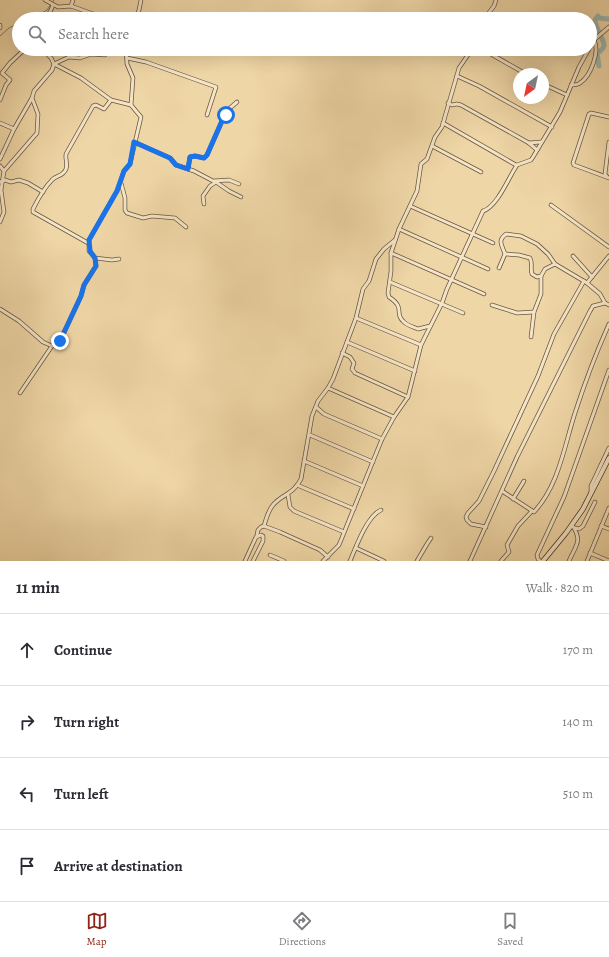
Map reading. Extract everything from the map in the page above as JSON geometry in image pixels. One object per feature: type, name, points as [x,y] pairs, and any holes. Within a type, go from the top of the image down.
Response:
[{"type":"main road","points":[[542,561],[573,526],[592,493],[609,458]]},
{"type":"street","points":[[46,0],[53,5],[63,7],[71,6],[88,12]]},
{"type":"street","points":[[71,6],[73,0]]},
{"type":"street","points":[[138,12],[140,0]]},
{"type":"street","points":[[489,12],[496,0]]},
{"type":"street","points":[[50,12],[53,5]]},
{"type":"street","points":[[597,37],[609,27]]},
{"type":"street","points":[[0,100],[6,85],[10,80],[1,73],[18,56]]},
{"type":"street","points":[[20,393],[52,346],[60,341],[81,296],[84,285],[96,266],[95,258],[90,251],[88,243],[121,183],[124,171],[130,161],[141,117],[131,105],[111,100],[81,78],[54,64],[49,56]]},
{"type":"street","points":[[0,159],[14,129],[32,98],[34,91],[52,70],[54,64],[69,57],[80,58],[86,56]]},
{"type":"street","points":[[430,326],[418,329],[403,321],[401,318],[399,305],[396,301],[389,297],[391,252],[399,229],[417,191],[421,164],[427,160],[443,123],[459,68],[467,56]]},
{"type":"street","points":[[494,56],[515,68]]},
{"type":"street","points":[[323,561],[339,545],[382,439],[394,417],[408,397],[421,345],[442,303],[471,234],[483,212],[488,210],[503,189],[516,165],[531,160],[560,112],[571,85],[586,56]]},
{"type":"street","points":[[571,85],[577,85],[584,79],[591,70],[595,56]]},
{"type":"street","points":[[131,105],[133,78],[126,64],[126,58],[146,62],[216,87],[207,116]]},
{"type":"street","points":[[457,76],[479,86],[552,127]]},
{"type":"street","points":[[549,87],[567,95]]},
{"type":"street","points":[[0,222],[4,212],[1,182],[4,172],[37,133],[38,114],[32,98]]},
{"type":"street","points":[[88,243],[33,212],[43,192],[53,179],[59,177],[65,171],[67,167],[65,158],[66,154],[93,106],[96,105],[104,109],[111,100]]},
{"type":"street","points":[[188,169],[190,157],[195,156],[204,158],[207,155],[222,121],[230,108],[237,102]]},
{"type":"street","points":[[448,102],[452,105],[461,105],[529,143],[537,150]]},
{"type":"street","points":[[609,117],[591,113],[588,114],[573,163],[574,165],[609,178]]},
{"type":"street","points":[[0,123],[14,129]]},
{"type":"street","points":[[443,123],[516,165]]},
{"type":"street","points":[[134,142],[170,158],[176,165],[216,182],[241,197]]},
{"type":"street","points":[[529,143],[541,142]]},
{"type":"street","points":[[609,142],[605,174],[609,178]]},
{"type":"street","points":[[432,146],[481,172]]},
{"type":"street","points":[[0,166],[4,172]]},
{"type":"street","points":[[1,182],[5,180],[13,182],[19,180],[28,183],[43,192]]},
{"type":"street","points":[[204,204],[203,196],[210,186],[216,182],[229,180],[239,184]]},
{"type":"street","points":[[121,183],[125,210],[127,213],[143,218],[152,216],[174,218],[186,227]]},
{"type":"street","points":[[551,204],[609,247]]},
{"type":"street","points":[[410,206],[471,234],[493,242]]},
{"type":"street","points":[[399,229],[488,268]]},
{"type":"street","points":[[499,268],[505,254],[500,241],[502,237],[506,234],[521,236],[537,244],[548,254],[555,264],[586,282],[600,294],[605,303],[609,305]]},
{"type":"street","points":[[245,561],[257,536],[258,530],[264,526],[272,507],[276,502],[288,495],[298,485],[301,479],[310,435],[312,416],[318,401],[328,388],[347,342],[356,318],[363,289],[369,281],[376,259],[384,248],[395,240]]},
{"type":"street","points":[[391,252],[484,294]]},
{"type":"street","points":[[505,254],[519,255],[530,258],[532,262],[532,274],[537,277],[540,276]]},
{"type":"street","points":[[573,256],[592,276]]},
{"type":"street","points":[[486,527],[471,524],[466,517],[479,501],[494,471],[538,376],[554,334],[586,282],[609,256]]},
{"type":"street","points":[[95,258],[112,260],[119,259]]},
{"type":"street","points":[[531,336],[534,312],[541,294],[540,276],[545,269],[555,264]]},
{"type":"street","points":[[390,282],[463,313]]},
{"type":"street","points":[[470,561],[517,457],[590,311],[593,306],[605,303]]},
{"type":"street","points":[[492,305],[517,313],[534,312]]},
{"type":"street","points":[[0,310],[19,321],[43,342],[52,346]]},
{"type":"street","points":[[356,318],[421,345]]},
{"type":"street","points":[[501,561],[509,552],[507,545],[518,526],[532,511],[534,512],[552,486],[595,355],[609,324]]},
{"type":"street","points":[[347,342],[415,371]]},
{"type":"street","points":[[342,353],[354,363],[352,369],[355,373],[408,397]]},
{"type":"street","points":[[542,561],[538,559],[538,554],[564,497],[609,370]]},
{"type":"street","points":[[328,388],[394,417]]},
{"type":"street","points":[[316,407],[324,414],[382,439]]},
{"type":"street","points":[[310,435],[372,462]]},
{"type":"street","points":[[592,493],[591,486],[609,448]]},
{"type":"street","points":[[304,462],[363,486]]},
{"type":"street","points":[[513,499],[524,481]]},
{"type":"street","points":[[298,485],[354,509]]},
{"type":"street","points":[[502,491],[532,511]]},
{"type":"street","points":[[288,495],[290,507],[294,511],[344,532]]},
{"type":"street","points":[[573,526],[579,529],[583,526],[595,502]]},
{"type":"street","points":[[587,561],[609,508]]},
{"type":"street","points":[[350,561],[369,521],[376,512],[381,510]]},
{"type":"street","points":[[264,526],[320,550],[328,556]]},
{"type":"street","points":[[569,561],[578,540],[577,532],[573,526]]},
{"type":"street","points":[[601,526],[609,530]]},
{"type":"street","points":[[253,561],[263,539],[261,535],[257,536]]},
{"type":"street","points":[[418,561],[432,538]]},
{"type":"street","points":[[356,548],[384,561]]},
{"type":"street","points":[[590,553],[609,561]]},
{"type":"street","points":[[270,555],[284,561]]},
{"type":"waterway","points":[[44,12],[47,10],[54,0]]},
{"type":"waterway","points":[[597,17],[598,16],[599,18],[609,19]]},
{"type":"waterway","points":[[0,36],[12,26]]},
{"type":"waterway","points":[[597,27],[604,46],[603,49],[597,54]]},
{"type":"waterway","points":[[597,54],[599,66]]},
{"type":"route","points":[[60,341],[81,296],[84,285],[96,266],[95,258],[92,256],[90,251],[88,243],[89,240],[117,191],[124,171],[130,164],[134,142],[170,158],[176,165],[188,169],[190,157],[195,156],[204,158],[207,155],[226,115]]}]
